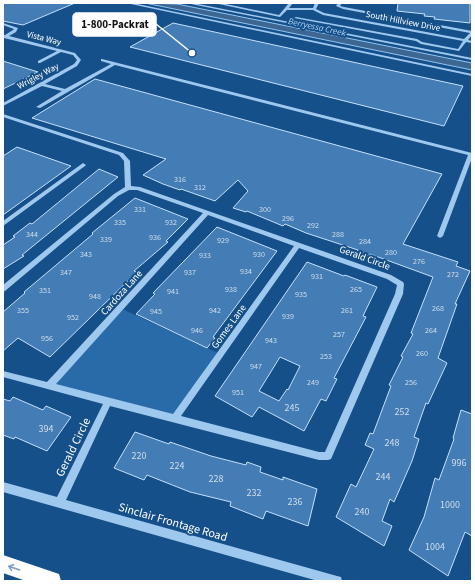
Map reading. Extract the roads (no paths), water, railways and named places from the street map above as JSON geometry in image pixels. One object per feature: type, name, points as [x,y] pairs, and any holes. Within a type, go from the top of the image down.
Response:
[{"type":"highway","points":[[3,564],[52,581]]},
{"type":"street","points":[[128,3],[472,75]]},
{"type":"street","points":[[188,3],[472,59]]},
{"type":"street","name":"South Hillview Drive","points":[[216,3],[280,16],[286,9],[315,10],[323,14],[472,42]]},
{"type":"street","points":[[286,9],[291,3]]},
{"type":"street","points":[[317,3],[315,10],[296,18],[372,31],[459,50],[472,32],[338,6],[340,3]]},
{"type":"street","points":[[385,25],[393,17]]},
{"type":"street","points":[[3,24],[16,28],[15,31],[4,36]]},
{"type":"street","points":[[372,31],[380,24]]},
{"type":"street","name":"Vista Way","points":[[4,36],[74,54],[79,60]]},
{"type":"street","points":[[39,62],[60,51]]},
{"type":"street","name":"Wrigley Way","points":[[3,105],[76,65],[79,60]]},
{"type":"street","points":[[102,60],[471,154],[440,236]]},
{"type":"street","points":[[38,107],[115,63]]},
{"type":"street","points":[[41,84],[66,92]]},
{"type":"street","points":[[3,115],[121,154],[127,161],[128,188],[116,195],[3,289]]},
{"type":"street","points":[[3,224],[83,165]]},
{"type":"street","name":"Gerald Circle","points":[[3,374],[319,456],[328,456],[399,294],[401,284],[389,277],[208,212],[138,188],[128,188]]},
{"type":"street","name":"Cardoza Lane","points":[[49,386],[208,212]]},
{"type":"street","name":"Gomes Lane","points":[[174,419],[298,245]]},
{"type":"street","name":"Gerald Circle","points":[[59,503],[108,401]]},
{"type":"street","name":"Sinclair Frontage Road","points":[[3,487],[336,581]]},
{"type":"place","name":"1-800-Packrat","points":[[192,53]]},
{"type":"water label","name":"Berryessa Creek","points":[[317,27]]}]
